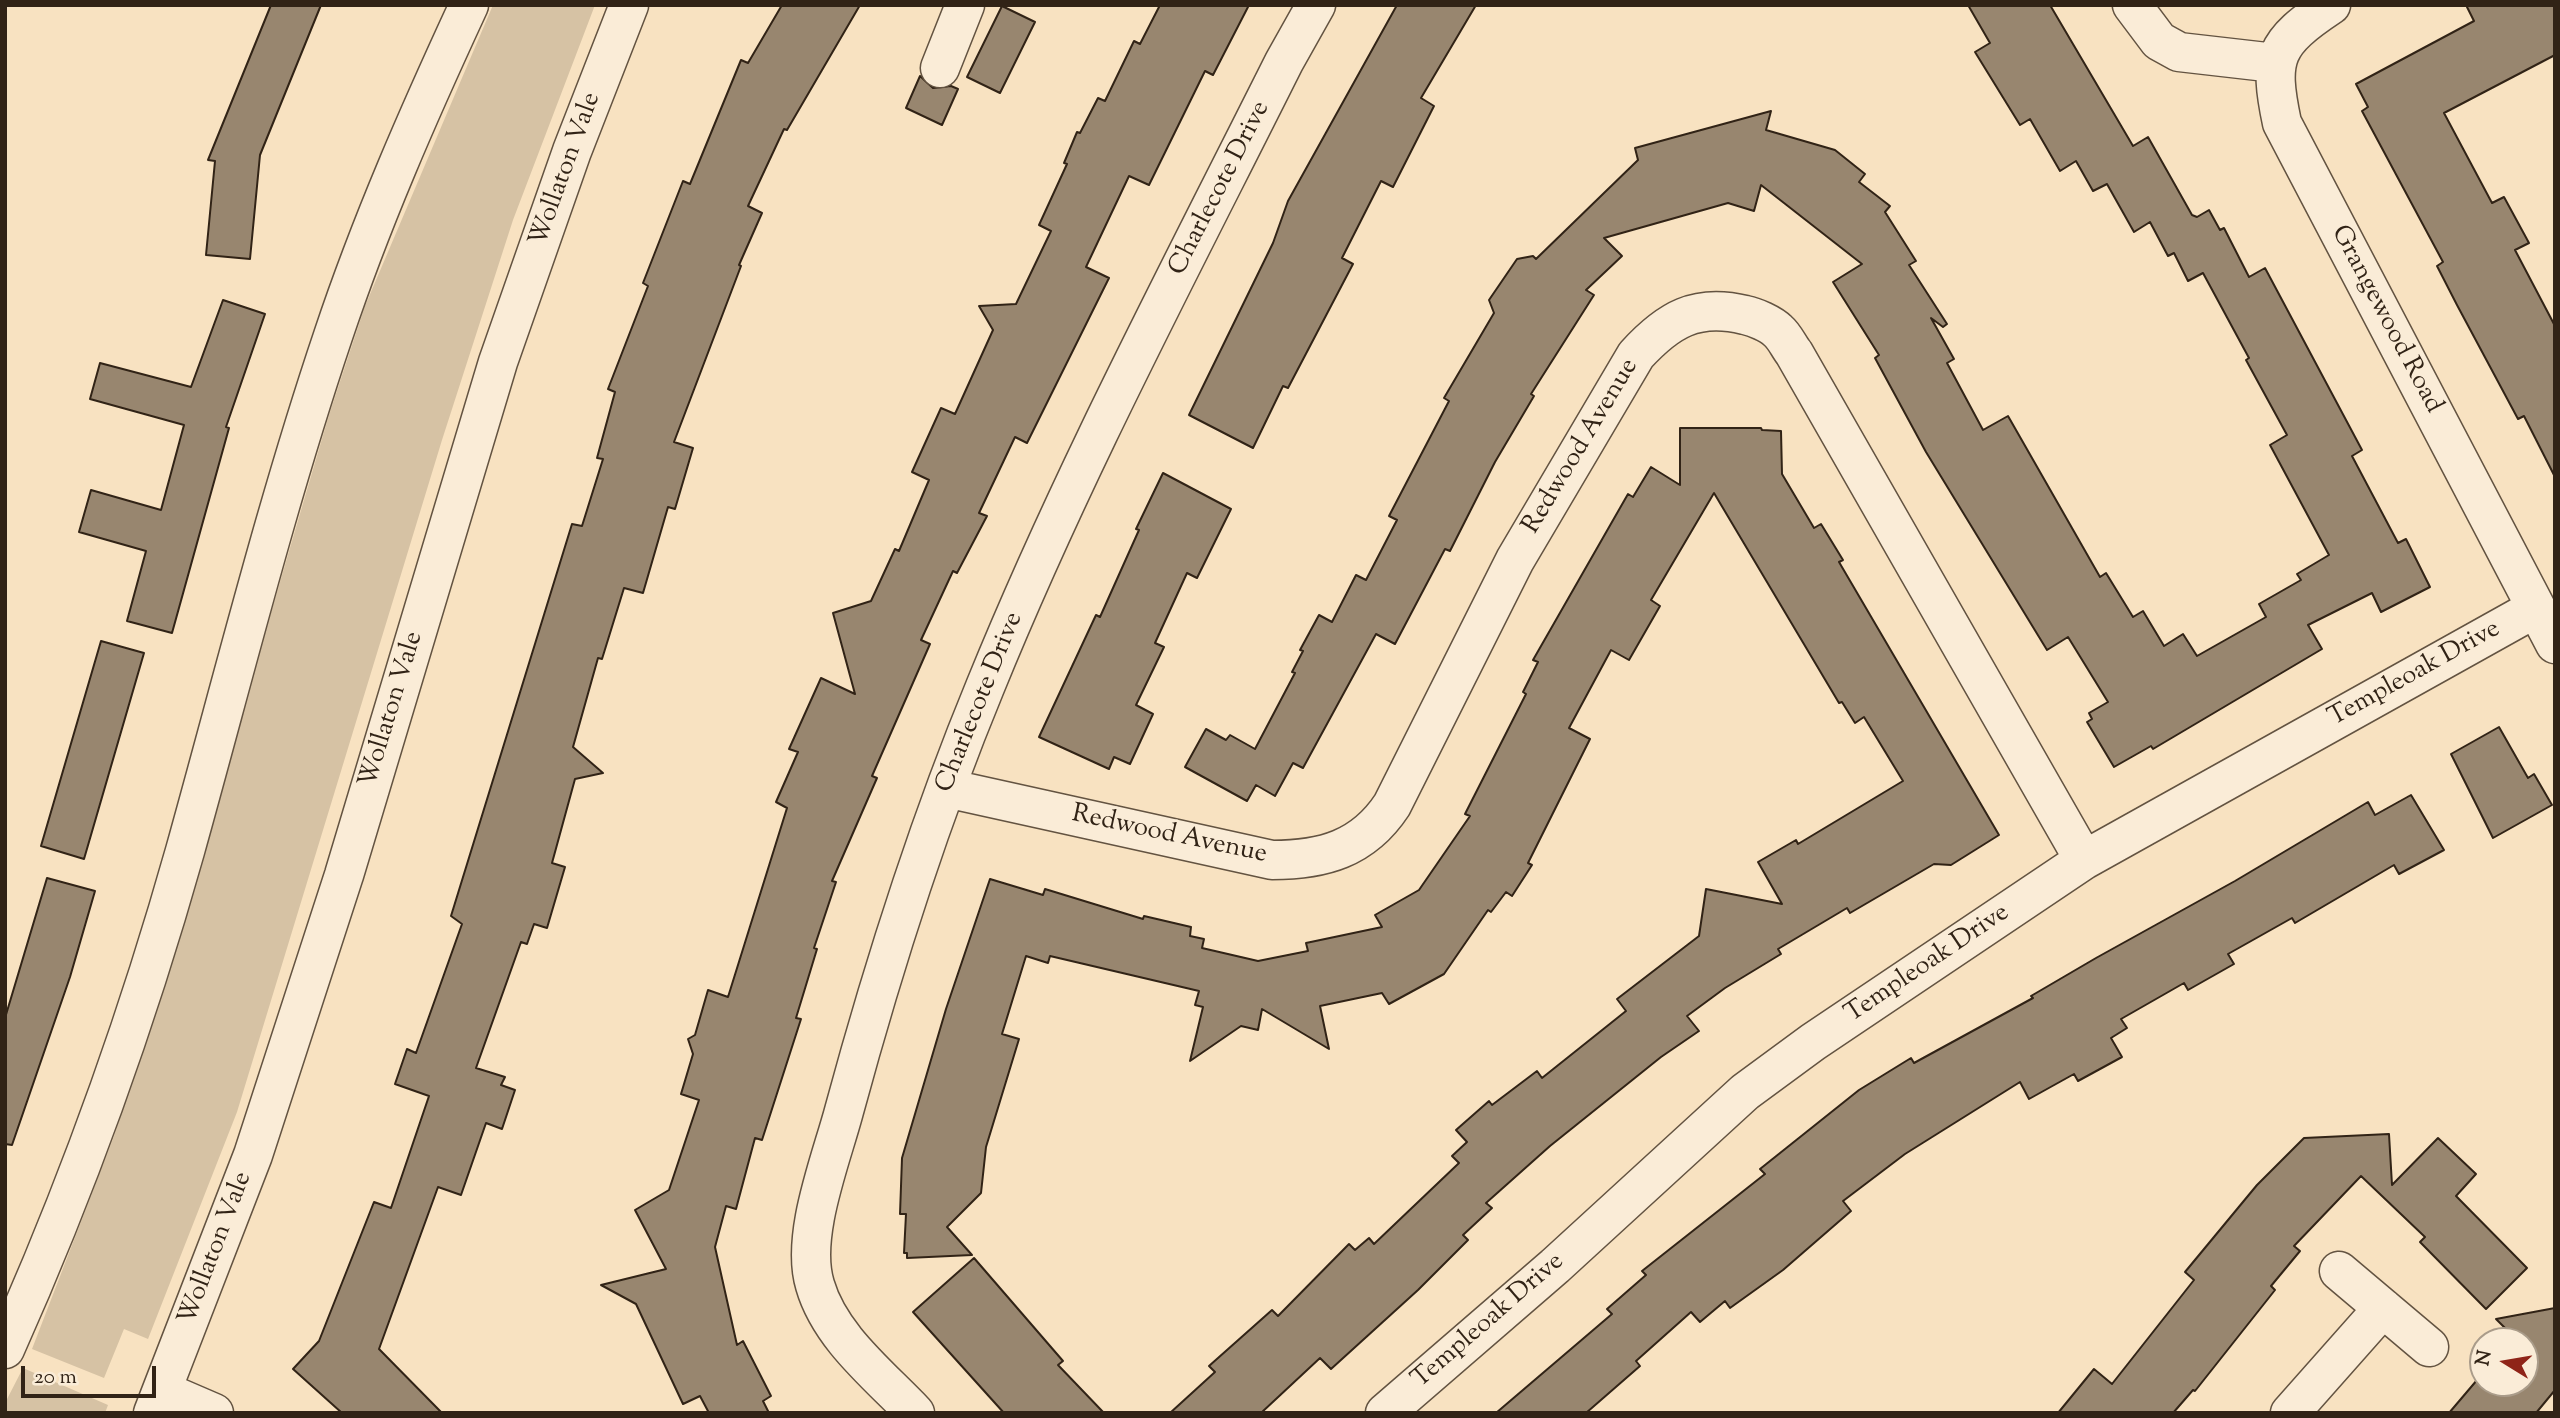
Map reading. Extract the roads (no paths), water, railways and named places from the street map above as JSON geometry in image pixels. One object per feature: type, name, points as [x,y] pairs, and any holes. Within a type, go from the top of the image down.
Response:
[{"type":"street","points":[[5,1349],[13,1311],[112,1085],[184,853],[232,676],[333,336],[368,235],[469,5]]},
{"type":"street","name":"Wollaton Vale","points":[[158,1402],[253,1155],[344,875],[498,362],[572,151],[629,5]]},
{"type":"street","points":[[940,68],[965,5]]},
{"type":"street","name":"Charlecote Drive","points":[[915,1413],[845,1340],[827,1313],[814,1284],[810,1254],[816,1217],[873,1003],[946,788],[985,686],[1083,465],[1284,62],[1316,5]]},
{"type":"street","points":[[2132,5],[2158,41],[2179,52],[2274,63],[2289,37],[2331,5]]},
{"type":"street","name":"Grangewood Road","points":[[2274,63],[2275,91],[2282,123],[2555,644]]},
{"type":"street","name":"Redwood Avenue","points":[[946,788],[1272,860],[1318,856],[1344,848],[1367,835],[1392,804],[1515,560],[1636,355],[1656,333],[1684,317],[1709,309],[1752,317],[1778,331],[1794,354],[2084,860]]},
{"type":"street","name":"Templeoak Drive","points":[[1385,1413],[1555,1266],[1745,1093],[1813,1042],[2084,860],[2536,608]]},
{"type":"street","points":[[2339,1270],[2429,1347]]},
{"type":"street","points":[[2290,1413],[2383,1308]]},
{"type":"street","points":[[158,1402],[214,1413]]}]
